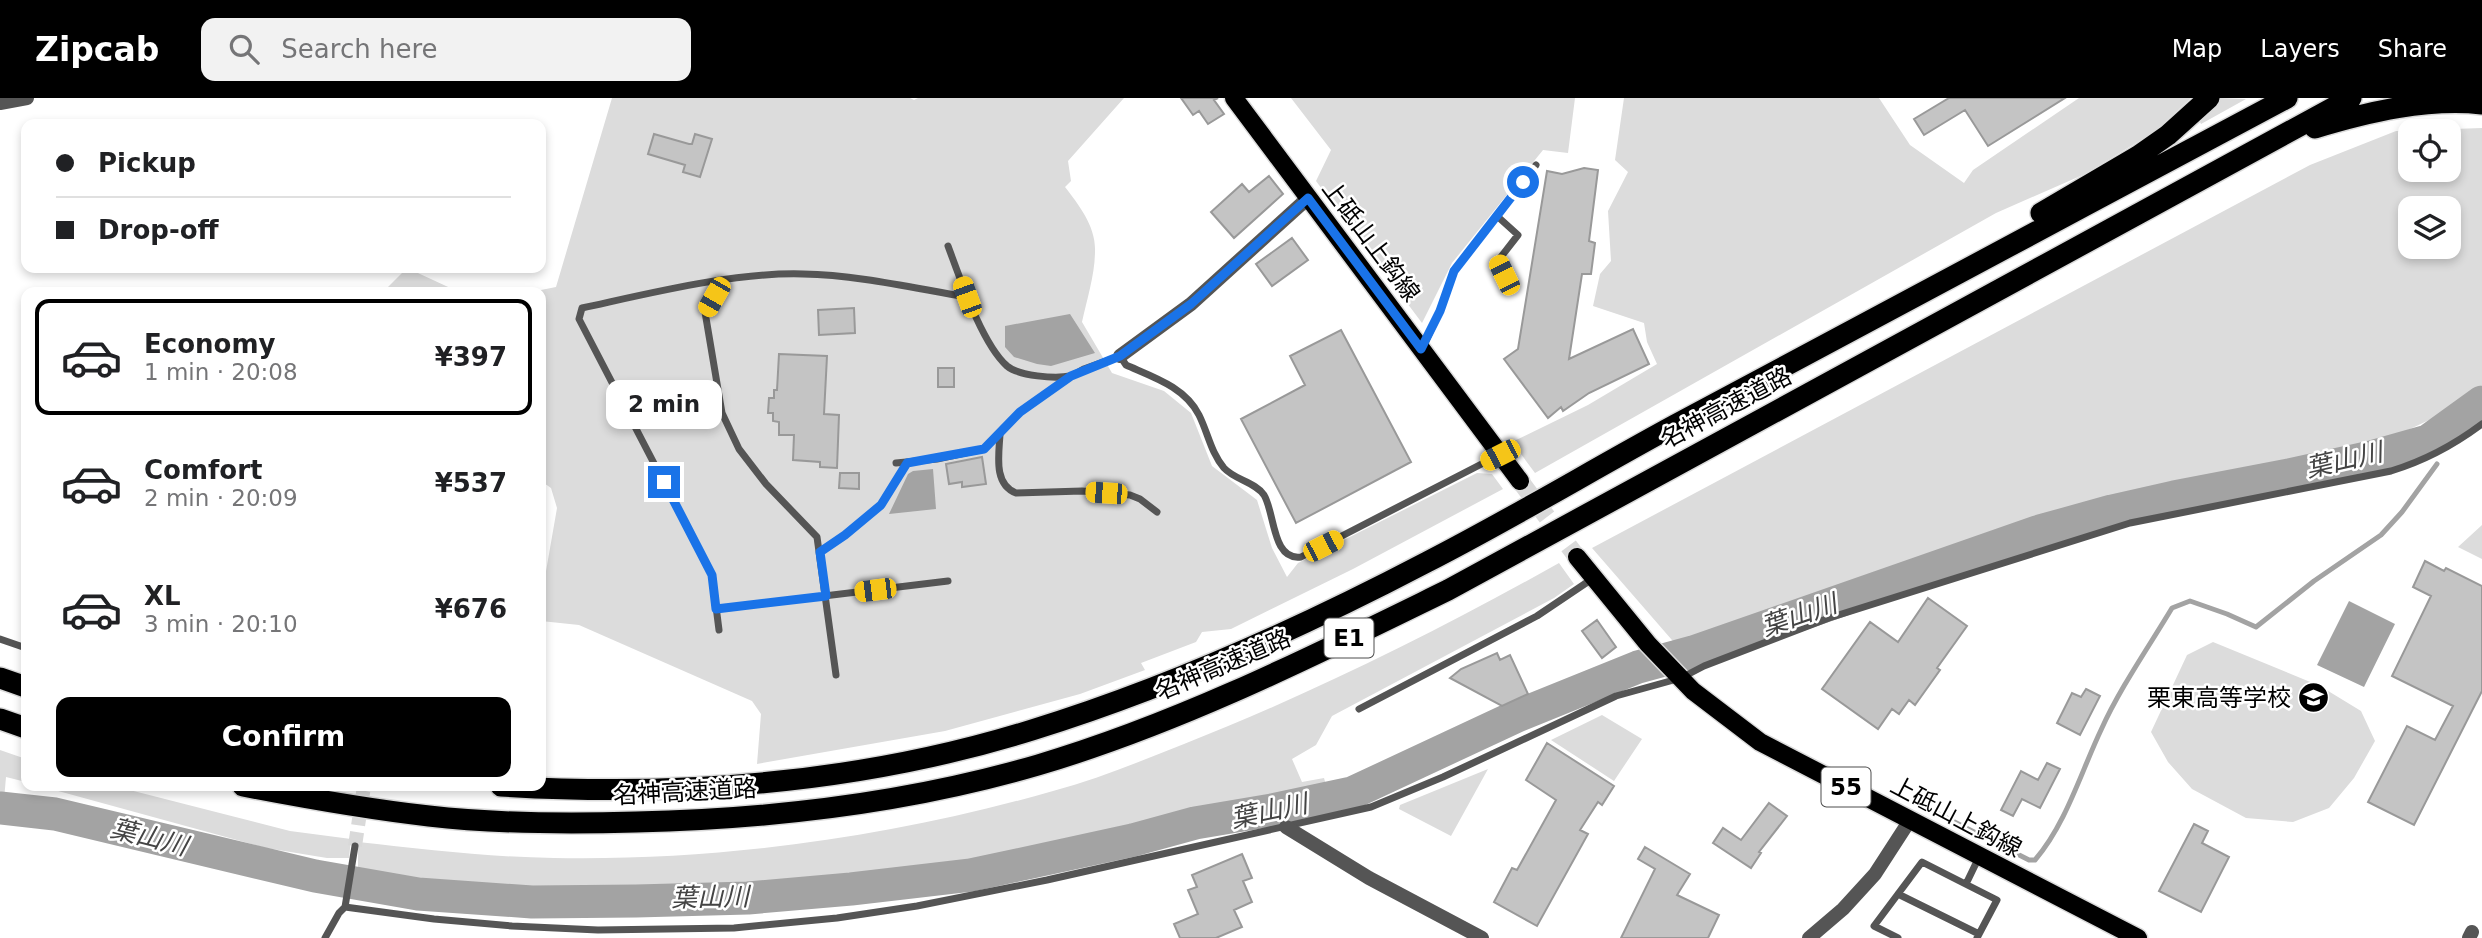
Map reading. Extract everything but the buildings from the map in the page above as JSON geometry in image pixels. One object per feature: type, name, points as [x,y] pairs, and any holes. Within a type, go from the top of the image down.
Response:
[{"type":"highway","points":[[1642,443],[2138,156],[2168,135],[2209,98]]},
{"type":"highway","name":"名神高速道路","points":[[546,788],[689,787],[809,778],[928,757],[1030,731],[1146,690],[1318,616],[1428,562],[1642,443],[2287,98]]},
{"type":"highway","name":"名神高速道路","points":[[269,791],[327,802],[432,816],[556,824],[691,821],[814,810],[936,791],[1040,764],[1132,732],[1224,695],[1448,590],[2351,98]]},
{"type":"highway","points":[[2277,139],[2344,119],[2405,107],[2466,102],[2482,104]]},
{"type":"highway","points":[[0,678],[21,685]]},
{"type":"highway","points":[[0,721],[21,727]]},
{"type":"main road","name":"上砥山上鈎線","points":[[1234,98],[1520,481]]},
{"type":"main road","name":"上砥山上鈎線","points":[[1577,557],[1648,644],[1693,691],[1760,742],[1979,857],[2116,933],[2138,938]]},
{"type":"street","points":[[0,103],[27,98]]},
{"type":"street","points":[[1120,356],[1191,304],[1308,198]]},
{"type":"street","points":[[1809,938],[1843,909],[1875,874],[1910,820]]},
{"type":"street","points":[[1286,827],[1368,878],[1482,938]]},
{"type":"lane","points":[[1421,349],[1440,311],[1454,271],[1536,165]]},
{"type":"lane","points":[[1497,216],[1518,234],[1497,262],[1510,289]]},
{"type":"lane","points":[[948,246],[967,297],[984,331],[1009,368],[1041,376],[1071,376]]},
{"type":"lane","points":[[719,630],[712,575],[579,319],[582,308],[722,282],[800,274],[834,276],[967,297]]},
{"type":"lane","points":[[722,282],[705,312],[722,413],[739,449],[766,484],[817,537],[836,675]]},
{"type":"lane","points":[[896,463],[984,449],[1020,412],[1071,376],[1120,356],[1126,365],[1183,393],[1199,413],[1217,459],[1227,471],[1262,493],[1269,505],[1279,541],[1286,555],[1292,559],[1301,557],[1500,455]]},
{"type":"lane","points":[[345,905],[434,919],[525,927],[598,930],[734,928],[837,918],[917,906],[1286,827],[1371,807],[1443,777],[1616,696],[1829,618],[2130,523],[2396,470],[2459,441],[2482,424]]},
{"type":"lane","points":[[1000,434],[1000,471],[1004,485],[1009,490],[1016,493],[1082,491],[1130,495],[1157,512]]},
{"type":"lane","points":[[820,552],[881,505],[907,463]]},
{"type":"lane","points":[[1359,709],[1537,617],[1593,578]]},
{"type":"lane","points":[[716,609],[948,581]]},
{"type":"lane","points":[[0,639],[21,646]]},
{"type":"lane","points":[[325,938],[345,905],[355,846]]},
{"type":"lane","points":[[1966,884],[1979,857]]},
{"type":"lane","points":[[1898,894],[1978,936],[1997,900],[1922,862],[1898,894],[1874,926],[1898,938]]},
{"type":"shaded area","points":[[612,98],[1124,98],[1068,161],[1071,181],[1065,187],[1086,217],[1095,242],[1094,269],[1082,322],[1112,373],[1164,391],[1191,413],[1212,466],[1257,500],[1272,548],[1287,577],[1298,563],[1477,473],[1492,474],[1503,489],[1353,569],[1231,629],[1202,632],[1196,642],[1141,663],[1145,670],[1080,694],[945,731],[757,764],[761,714],[752,701],[579,625],[546,622],[546,571],[557,508],[551,488],[546,484],[546,289],[556,287]]},
{"type":"shaded area","points":[[1291,98],[1575,98],[1568,153],[1543,150],[1452,263],[1422,323],[1316,181],[1331,150]]},
{"type":"shaded area","points":[[1624,98],[1879,98],[1910,145],[1964,183],[1973,170],[2079,98],[2191,98],[2154,132],[2085,174],[1996,213],[1535,473],[1512,442],[1588,405],[1657,364],[1647,342],[1644,323],[1593,306],[1600,274],[1611,261],[1608,211],[1628,172],[1615,160]]},
{"type":"shaded area","points":[[2220,98],[2246,99],[2201,124],[2200,122]]},
{"type":"shaded area","points":[[2482,128],[2482,385],[2446,412],[2389,439],[2273,467],[2042,516],[1678,647],[1592,548],[2310,165],[2398,131],[2398,182],[2461,182],[2461,129]]},
{"type":"shaded area","points":[[402,273],[418,273],[448,287],[388,287]]},
{"type":"shaded area","points":[[1070,314],[1095,353],[1051,366],[1014,357],[1005,347],[1005,326]]},
{"type":"shaded area","points":[[933,469],[936,509],[889,514],[908,474]]},
{"type":"shaded area","points":[[2482,525],[2482,559],[2458,547]]},
{"type":"shaded area","points":[[1559,563],[1574,584],[1554,598],[1332,716],[1316,745],[1292,759],[1302,782],[1324,778],[1328,792],[1254,807],[1201,813],[1128,835],[977,865],[927,873],[790,887],[700,892],[500,892],[358,877],[358,842],[529,857],[617,858],[680,855],[806,843],[931,821],[992,807],[1103,775],[1280,704],[1468,613]]},
{"type":"shaded area","points":[[2349,601],[2395,624],[2364,687],[2317,665]]},
{"type":"shaded area","points":[[2213,642],[2320,686],[2361,711],[2375,741],[2354,778],[2329,808],[2293,822],[2246,818],[2192,789],[2168,762],[2151,732],[2187,655]]},
{"type":"shaded area","points":[[1602,715],[1642,739],[1614,781],[1551,740]]},
{"type":"shaded area","points":[[0,750],[21,757],[21,781],[6,777],[4,800],[0,800]]},
{"type":"shaded area","points":[[1488,769],[1451,836],[1399,809],[1400,805]]},
{"type":"shaded area","points":[[58,791],[134,791],[290,831],[351,839],[349,858],[327,858],[266,848]]},
{"type":"waterway","name":"葉山川","points":[[0,808],[55,814],[315,876],[418,894],[532,902],[748,898],[971,875],[1133,840],[1195,823],[1352,793],[1517,716],[1638,667],[1693,652],[2040,531],[2112,511],[2375,456],[2428,441],[2482,402]]},
{"type":"waterway","name":"葉山川","points":[[2428,441],[2453,422]]},
{"type":"waterway","points":[[1927,808],[2029,860],[2035,860],[2056,830],[2117,699],[2172,608],[2190,601],[2256,627],[2314,581],[2381,535],[2402,512],[2437,464]]},
{"type":"tunnel","points":[[1520,481],[1577,557]]},
{"type":"tunnel","points":[[355,846],[363,791]]},
{"type":"place","name":"栗東高等学校","points":[[2314,698]]},
{"type":"route","points":[[664,482],[712,575],[716,609],[826,596],[820,552],[881,505],[907,463],[984,449],[1020,412],[1071,376],[1120,356],[1191,304],[1308,198],[1421,349],[1440,311],[1454,271],[1523,182]]}]
